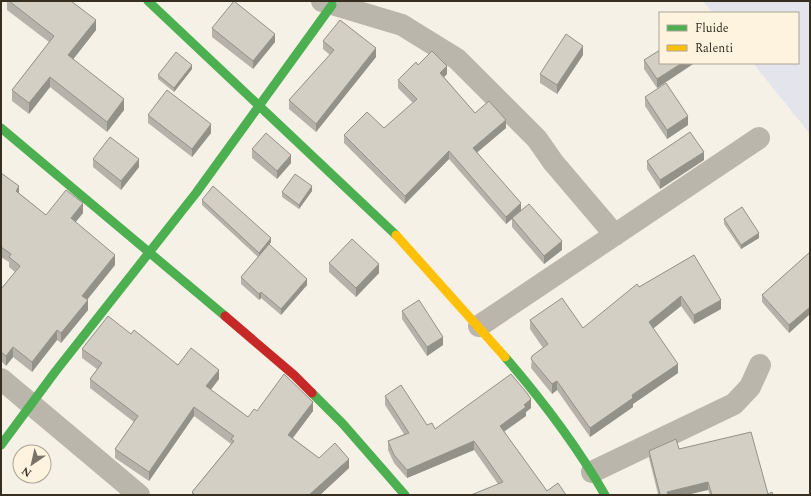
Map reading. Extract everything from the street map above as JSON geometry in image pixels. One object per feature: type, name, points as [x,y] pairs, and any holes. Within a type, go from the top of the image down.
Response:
[{"type":"street","points":[[148,1],[394,232],[479,326],[537,394],[592,472],[605,495]]},
{"type":"street","points":[[1,445],[30,403],[150,253],[260,106],[327,3],[402,25],[457,59],[537,139],[553,162],[615,235]]},
{"type":"street","points":[[1,128],[294,375],[343,424],[405,495]]},
{"type":"street","points":[[479,326],[759,138]]},
{"type":"street","points":[[592,472],[734,404],[750,387],[760,365]]},
{"type":"street","points":[[1,379],[139,495]]},
{"type":"shaded area","points":[[703,1],[810,1],[810,134],[754,64],[799,64],[799,12],[712,12]]},
{"type":"building","points":[[9,1],[71,1],[96,20],[68,55],[124,99],[107,122],[50,77],[29,103],[12,90],[54,36]]},
{"type":"building","points":[[234,1],[275,34],[253,61],[212,28]]},
{"type":"building","points":[[340,20],[376,48],[316,124],[289,100],[334,50],[323,41]]},
{"type":"building","points":[[566,34],[583,46],[557,85],[540,74]]},
{"type":"building","points":[[432,51],[447,66],[440,73],[475,113],[489,101],[506,120],[473,148],[521,203],[506,217],[449,151],[405,196],[344,135],[367,112],[384,128],[417,99],[398,80],[416,62],[418,65]]},
{"type":"building","points":[[659,51],[659,64],[680,64],[657,79],[644,60]]},
{"type":"building","points":[[176,52],[192,65],[174,88],[158,75]]},
{"type":"building","points":[[666,83],[688,116],[667,130],[645,97]]},
{"type":"building","points":[[167,90],[211,124],[192,149],[148,115]]},
{"type":"building","points":[[690,132],[704,152],[660,180],[647,161]]},
{"type":"building","points":[[266,133],[291,155],[277,171],[252,149]]},
{"type":"building","points":[[110,137],[139,159],[121,181],[93,159]]},
{"type":"building","points":[[1,173],[19,186],[16,191],[46,215],[66,190],[83,203],[71,218],[115,255],[82,296],[88,300],[61,333],[57,330],[32,362],[13,347],[6,356],[1,352],[1,289],[20,266],[9,257],[11,254],[1,247]]},
{"type":"building","points":[[295,174],[312,186],[299,205],[282,192]]},
{"type":"building","points":[[213,186],[271,238],[259,253],[202,200]]},
{"type":"building","points":[[529,204],[562,241],[544,256],[512,218]]},
{"type":"building","points":[[742,207],[759,233],[741,245],[724,219]]},
{"type":"building","points":[[352,239],[379,264],[356,288],[329,263]]},
{"type":"building","points":[[269,244],[307,279],[281,309],[261,292],[259,294],[241,277]]},
{"type":"building","points":[[810,252],[810,307],[789,325],[762,295]]},
{"type":"building","points":[[694,255],[721,300],[694,315],[681,296],[649,322],[678,364],[632,395],[633,398],[590,428],[557,381],[552,384],[531,359],[532,356],[548,344],[530,320],[562,298],[583,328],[637,284],[639,287]]},
{"type":"building","points":[[419,300],[443,337],[427,347],[402,311]]},
{"type":"building","points":[[108,316],[131,334],[134,330],[178,365],[191,348],[219,370],[206,386],[248,417],[254,409],[257,411],[284,374],[313,402],[288,435],[319,458],[335,443],[349,459],[309,495],[195,495],[192,492],[234,441],[231,439],[234,436],[194,407],[149,472],[115,449],[138,416],[90,379],[102,363],[82,349]]},
{"type":"building","points":[[511,374],[531,399],[524,405],[526,407],[500,426],[547,491],[558,483],[566,495],[471,495],[503,482],[474,441],[407,470],[394,455],[388,441],[409,433],[385,396],[401,385],[427,425],[432,423],[435,429]]},
{"type":"building","points":[[751,432],[768,494],[772,492],[773,495],[712,495],[708,482],[667,492],[668,495],[654,495],[660,494],[649,451],[676,439],[679,449]]},
{"type":"traffic: fast","points":[[148,1],[396,235]]},
{"type":"traffic: fast","points":[[1,445],[55,372],[196,193],[332,5]]},
{"type":"traffic: fast","points":[[1,128],[225,316]]},
{"type":"traffic: fast","points":[[505,357],[558,424],[583,459],[605,495]]},
{"type":"traffic: fast","points":[[312,393],[343,424],[405,495]]},
{"type":"traffic: slow","points":[[396,235],[505,357]]},
{"type":"traffic: jam","points":[[225,316],[294,375],[312,393]]}]
